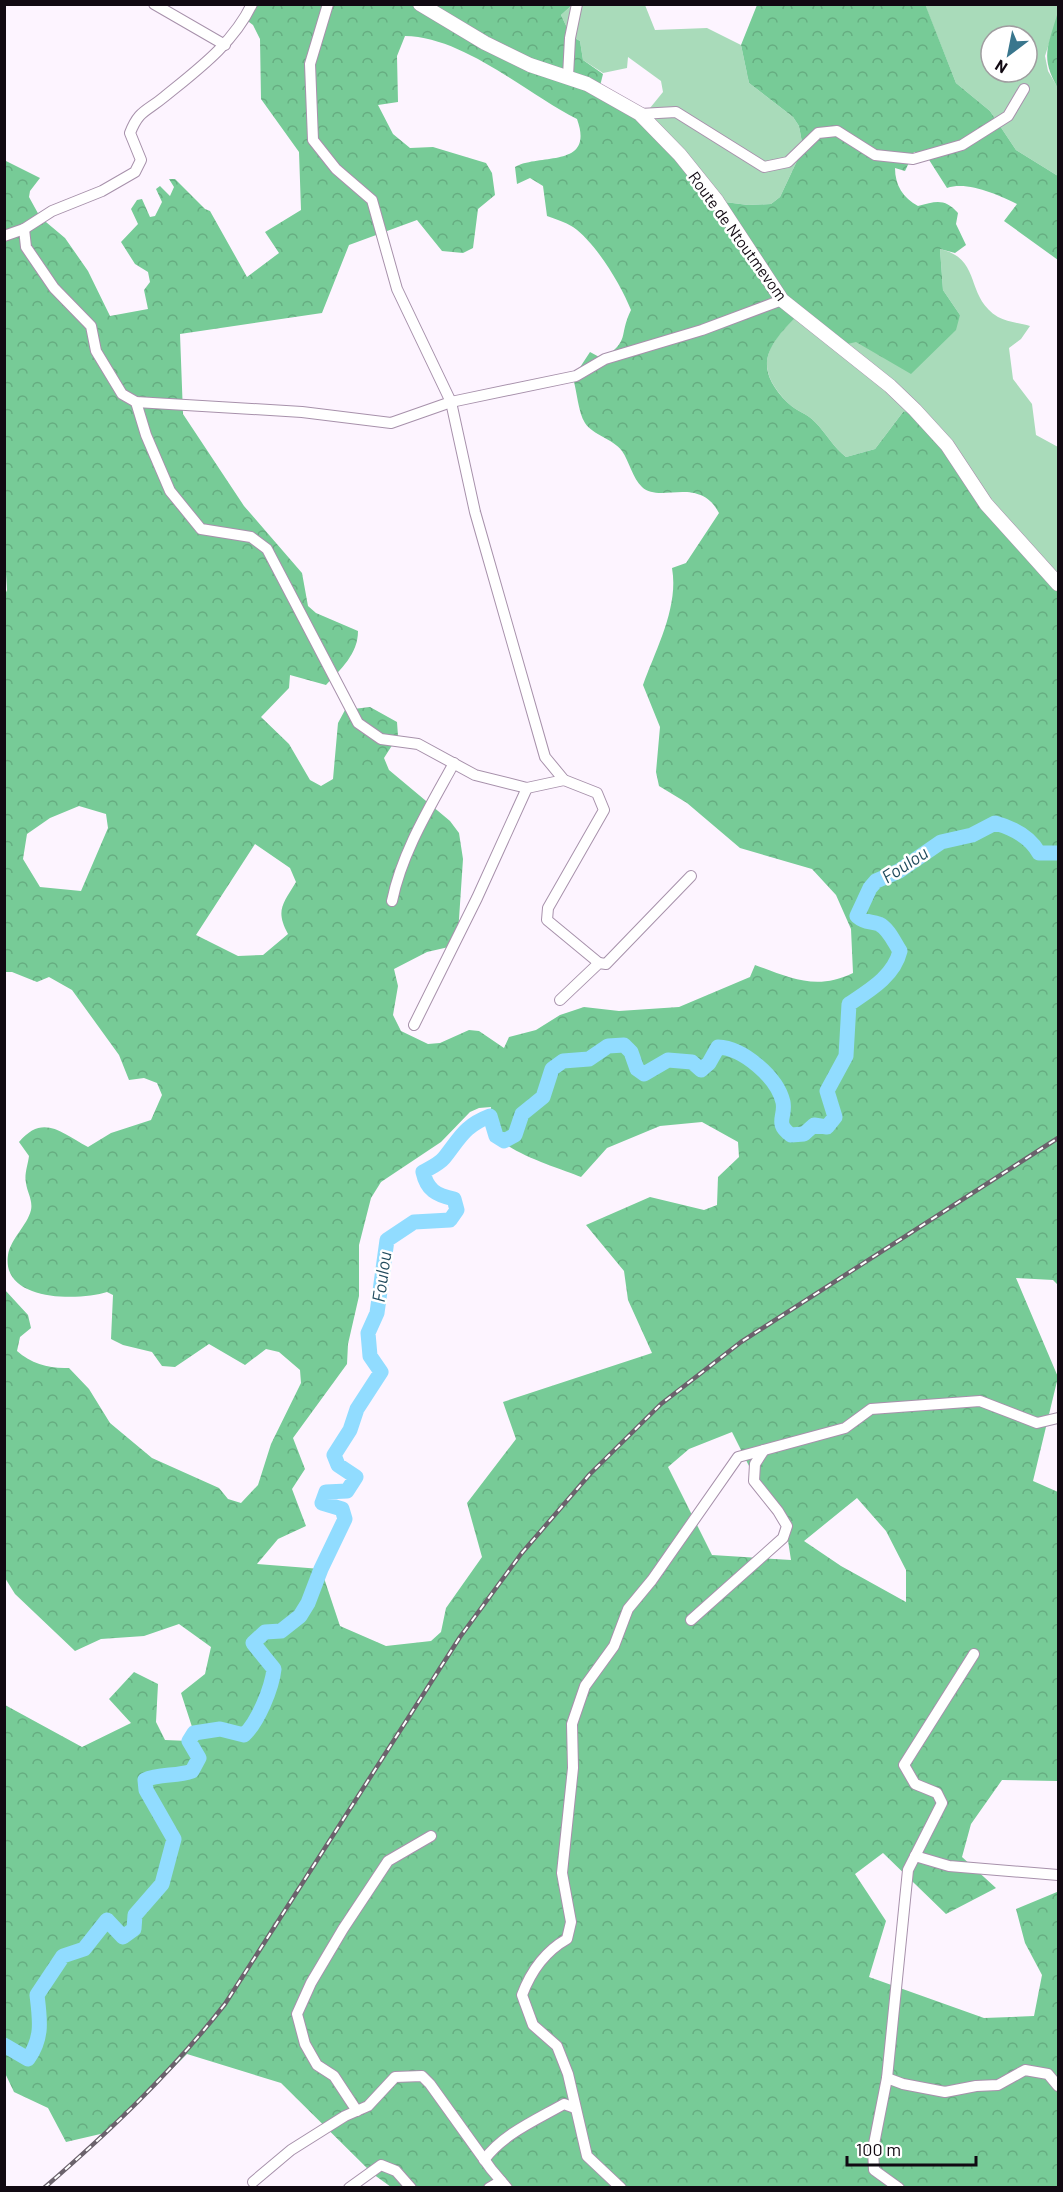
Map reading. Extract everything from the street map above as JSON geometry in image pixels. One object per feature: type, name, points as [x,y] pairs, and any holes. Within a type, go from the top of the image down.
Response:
[{"type":"street","points":[[154,4],[225,45]]},
{"type":"street","points":[[4,236],[24,229],[52,212],[102,190],[135,172],[141,160],[130,133],[137,117],[161,100],[225,45],[245,19],[252,4]]},
{"type":"street","points":[[328,4],[310,64],[313,140],[336,169],[372,200],[397,289],[451,402],[475,512],[545,757],[564,780],[597,793],[604,810],[548,908],[547,920],[599,963],[606,964],[691,876]]},
{"type":"street","name":"Route de Ntoutmevom","points":[[420,4],[494,48],[530,65],[568,76],[614,97],[640,114],[680,155],[717,201],[782,300],[890,386],[915,410],[947,446],[986,504],[1059,584]]},
{"type":"street","points":[[568,76],[570,38],[578,4]]},
{"type":"street","points":[[640,114],[676,112],[764,167],[788,162],[818,133],[837,131],[875,155],[913,159],[962,145],[981,134],[1008,116],[1024,89]]},
{"type":"street","points":[[24,229],[26,247],[54,288],[91,326],[96,351],[122,394],[136,402],[302,412],[391,423],[451,402],[576,376],[605,359],[702,330],[782,300]]},
{"type":"street","points":[[136,402],[146,435],[170,492],[201,529],[251,537],[267,549],[358,723],[381,739],[418,744],[475,775],[527,788],[564,780]]},
{"type":"street","points":[[392,901],[395,887],[422,820],[454,764]]},
{"type":"street","points":[[414,1025],[477,898],[527,788]]},
{"type":"street","points":[[560,1000],[599,963]]},
{"type":"street","points":[[621,2187],[587,2156],[568,2074],[557,2046],[533,2025],[522,1995],[531,1971],[556,1945],[567,1939],[571,1922],[562,1874],[573,1768],[572,1724],[585,1686],[614,1646],[628,1610],[652,1580],[738,1457],[845,1428],[871,1410],[980,1401],[1037,1423],[1059,1418]]},
{"type":"street","points":[[691,1620],[783,1538],[787,1526],[754,1481],[755,1464],[764,1450]]},
{"type":"street","points":[[899,2187],[874,2170],[873,2149],[887,2078],[908,1870],[942,1803],[937,1793],[915,1784],[904,1765],[974,1654]]},
{"type":"street","points":[[357,2111],[334,2076],[316,2065],[305,2044],[297,2014],[343,1929],[388,1861],[431,1836]]},
{"type":"street","points":[[915,1856],[949,1866],[1059,1875]]},
{"type":"street","points":[[887,2078],[903,2084],[945,2092],[976,2085],[999,2085],[1025,2070],[1048,2074],[1059,2086]]},
{"type":"street","points":[[253,2182],[291,2150],[368,2106],[394,2077],[422,2076],[504,2184],[489,2187]]},
{"type":"street","points":[[484,2160],[495,2145],[564,2104],[575,2109]]},
{"type":"street","points":[[349,2187],[381,2165],[396,2170],[411,2187]]},
{"type":"green space","points":[[925,4],[956,83],[990,111],[1016,150],[1058,176],[1058,260],[1004,221],[1017,204],[973,188],[955,186],[947,188],[924,152],[914,152],[905,171],[895,168],[896,180],[901,190],[918,206],[940,202],[953,208],[958,213],[956,224],[966,245],[955,253],[940,249],[943,290],[960,315],[956,330],[911,374],[856,342],[839,346],[799,314],[772,346],[767,367],[777,390],[788,403],[812,419],[846,457],[875,449],[903,412],[915,410],[986,504],[1058,576],[1058,1285],[1053,1280],[1016,1278],[1058,1377],[1033,1481],[1058,1492],[1058,1781],[1002,1780],[971,1824],[962,1857],[996,1888],[946,1914],[883,1853],[855,1874],[886,1921],[869,1977],[984,2018],[1034,2016],[1042,1975],[1025,1943],[1016,1909],[1057,1892],[1058,1888],[1058,2187],[391,2187],[373,2174],[281,2083],[187,2054],[109,2132],[66,2142],[48,2108],[14,2092],[4,2071],[5,1705],[82,1747],[131,1723],[109,1699],[134,1672],[158,1684],[156,1722],[165,1740],[189,1741],[194,1733],[181,1693],[205,1674],[211,1647],[179,1624],[144,1636],[101,1639],[75,1651],[15,1594],[5,1578],[5,1290],[28,1315],[31,1328],[20,1337],[17,1351],[42,1365],[69,1368],[89,1389],[110,1423],[152,1458],[219,1488],[228,1499],[241,1503],[258,1485],[271,1444],[301,1383],[300,1370],[279,1352],[266,1349],[245,1365],[209,1344],[175,1367],[162,1366],[152,1352],[123,1345],[111,1339],[113,1295],[107,1292],[79,1297],[44,1295],[29,1290],[17,1282],[9,1270],[8,1255],[12,1243],[31,1210],[31,1199],[26,1180],[29,1156],[19,1142],[28,1133],[45,1127],[53,1128],[88,1147],[111,1133],[151,1120],[162,1095],[157,1083],[144,1078],[129,1080],[119,1055],[72,990],[49,977],[37,982],[12,972],[5,972],[4,597],[7,590],[4,543],[4,160],[40,178],[30,191],[29,197],[40,217],[65,238],[88,271],[110,316],[148,309],[144,290],[150,282],[148,272],[135,264],[121,242],[138,224],[131,209],[137,200],[142,199],[150,217],[155,216],[162,202],[156,189],[160,186],[170,196],[174,187],[169,179],[175,179],[205,209],[210,211],[247,277],[279,253],[265,232],[301,210],[299,152],[261,99],[260,39],[253,25],[245,19],[252,5],[572,5],[561,15],[571,36],[580,41],[583,60],[603,74],[599,90],[614,97],[717,201],[748,205],[771,204],[780,197],[803,148],[799,126],[793,117],[749,83],[741,45],[757,5]],"holes":[[[405,36],[427,39],[450,46],[494,68],[577,119],[581,135],[578,146],[572,152],[515,167],[517,184],[530,178],[543,186],[547,216],[573,227],[599,254],[631,310],[623,337],[617,347],[603,359],[590,352],[573,378],[579,407],[585,423],[622,451],[642,487],[659,493],[680,492],[701,495],[711,502],[719,513],[686,563],[672,568],[673,583],[669,613],[643,685],[660,727],[656,772],[659,786],[687,803],[740,848],[812,869],[836,895],[851,929],[853,973],[840,978],[815,982],[792,978],[755,965],[750,977],[679,1007],[619,1011],[584,1007],[560,1015],[536,1030],[509,1037],[504,1048],[479,1031],[469,1030],[440,1043],[428,1044],[401,1031],[393,1015],[398,986],[394,969],[427,952],[453,946],[458,934],[463,859],[459,833],[450,821],[389,770],[384,758],[398,736],[397,722],[370,707],[345,710],[338,723],[333,779],[321,786],[310,780],[289,744],[261,717],[289,688],[290,675],[326,685],[352,654],[358,631],[316,613],[308,606],[302,573],[244,506],[183,414],[180,334],[322,313],[349,245],[417,220],[442,251],[463,253],[473,248],[478,209],[495,195],[492,173],[486,163],[433,147],[410,148],[393,134],[378,105],[398,102],[397,56]],[[79,806],[106,814],[108,828],[81,891],[40,887],[23,859],[27,834],[50,818]],[[255,844],[290,868],[296,882],[284,902],[281,913],[288,934],[263,955],[238,956],[196,935]],[[491,1107],[494,1132],[502,1142],[536,1160],[581,1177],[607,1148],[660,1126],[702,1122],[738,1142],[739,1157],[718,1177],[717,1205],[704,1210],[650,1197],[586,1225],[624,1271],[628,1300],[652,1353],[503,1402],[516,1439],[467,1503],[482,1557],[446,1608],[441,1632],[431,1641],[386,1646],[340,1626],[321,1569],[257,1564],[278,1539],[306,1526],[292,1489],[305,1469],[293,1438],[347,1364],[348,1344],[359,1296],[359,1245],[371,1198],[381,1182],[441,1142],[470,1112],[479,1108]],[[732,1432],[751,1470],[785,1521],[791,1560],[712,1555],[668,1467],[689,1449]],[[857,1498],[886,1531],[906,1570],[906,1602],[841,1566],[804,1541]]]},
{"type":"green space","points":[[572,5],[645,5],[655,30],[707,28],[741,45],[749,83],[793,117],[799,126],[803,148],[780,197],[771,204],[748,205],[717,201],[640,114],[650,108],[663,92],[661,81],[628,57],[627,68],[603,73],[583,60],[580,41],[571,36],[561,15]]},
{"type":"green space","points":[[925,5],[1058,5],[1058,15],[1045,56],[1048,71],[1058,88],[1058,176],[1016,150],[990,111],[956,83]]},
{"type":"green space","points":[[1057,15],[1058,88],[1052,78],[1047,60]]},
{"type":"green space","points":[[940,249],[953,254],[962,261],[981,299],[998,317],[1030,326],[1021,339],[1009,348],[1013,379],[1032,404],[1036,435],[1058,447],[1058,576],[903,412],[875,449],[846,457],[812,419],[788,403],[770,378],[767,366],[772,346],[799,314],[960,315],[943,290]]},
{"type":"waterway","name":"Foulou","points":[[4,2045],[28,2059],[38,2036],[37,1995],[63,1956],[84,1949],[107,1920],[123,1937],[134,1929],[135,1915],[162,1884],[174,1839],[146,1790],[145,1780],[156,1776],[192,1771],[199,1758],[189,1741],[194,1733],[220,1729],[244,1735],[259,1713],[274,1669],[253,1643],[265,1632],[281,1631],[300,1616],[345,1519],[342,1509],[322,1503],[326,1492],[347,1491],[356,1477],[338,1465],[334,1455],[350,1430],[357,1409],[381,1372],[370,1356],[368,1333],[377,1313],[387,1240],[414,1222],[450,1220],[457,1210],[454,1199],[433,1191],[423,1172],[442,1160],[468,1128],[490,1116],[496,1136],[504,1141],[515,1135],[522,1114],[543,1097],[552,1069],[563,1061],[589,1059],[608,1046],[624,1045],[631,1052],[637,1069],[644,1074],[668,1060],[692,1062],[701,1070],[709,1063],[718,1047],[738,1052],[758,1066],[780,1092],[784,1107],[782,1123],[786,1131],[791,1135],[804,1134],[814,1125],[827,1127],[835,1117],[827,1091],[846,1056],[849,1004],[873,988],[887,975],[900,951],[883,926],[857,916],[870,888],[876,881],[899,871],[941,842],[972,835],[995,823],[1020,834],[1031,842],[1039,853],[1058,853]]},
{"type":"railway","points":[[44,2188],[139,2100],[183,2054],[225,2004],[460,1637],[521,1554],[590,1474],[661,1404],[741,1342],[1058,1138]]}]
